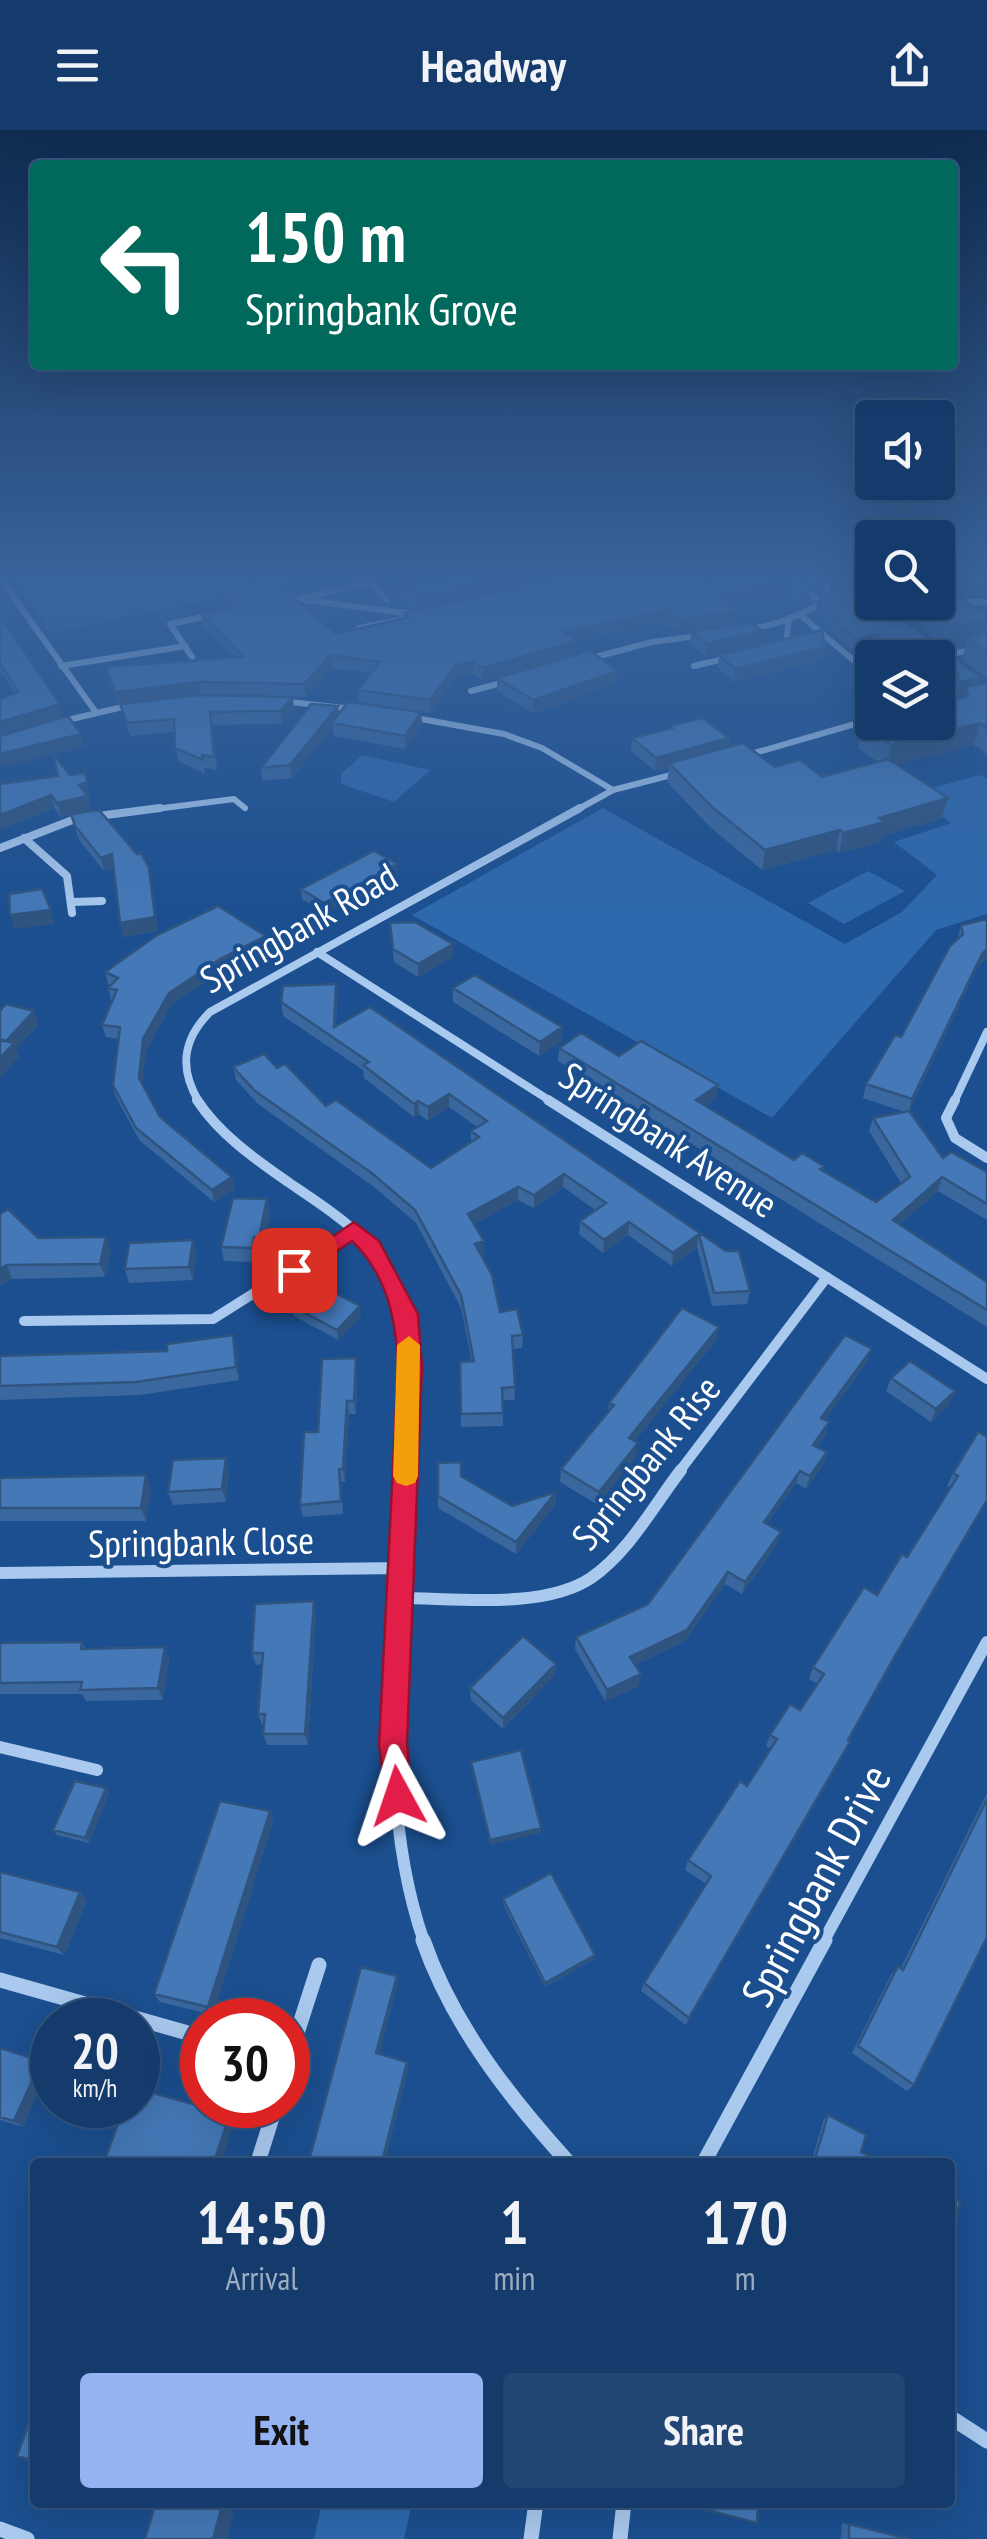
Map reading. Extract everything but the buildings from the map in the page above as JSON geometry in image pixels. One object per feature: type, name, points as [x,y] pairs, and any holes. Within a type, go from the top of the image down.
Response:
[{"type":"street","points":[[81,692],[95,712]]},
{"type":"street","points":[[267,699],[359,710]]},
{"type":"street","points":[[53,723],[143,702]]},
{"type":"street","points":[[397,715],[504,734],[542,748],[613,790]]},
{"type":"street","points":[[728,760],[855,724]]},
{"type":"street","name":"Springbank Road","points":[[564,2158],[516,2106],[454,2009],[414,1912],[393,1744],[410,1367],[407,1314],[372,1247],[214,1124],[192,1099],[183,1078],[184,1050],[206,1016],[318,952],[613,790],[683,772]]},
{"type":"street","points":[[234,799],[241,788]]},
{"type":"street","points":[[0,848],[75,819],[110,812],[234,799],[245,808]]},
{"type":"street","points":[[24,838],[65,871],[74,888],[72,913]]},
{"type":"street","points":[[72,902],[102,900]]},
{"type":"street","name":"Springbank Avenue","points":[[318,952],[987,1379]]},
{"type":"street","points":[[987,1032],[946,1118],[947,1128],[959,1142],[987,1158]]},
{"type":"street","points":[[24,1321],[212,1318],[234,1310],[354,1230]]},
{"type":"street","name":"Springbank Rise","points":[[399,1598],[533,1595],[560,1591],[589,1580],[614,1557],[828,1277]]},
{"type":"street","name":"Springbank Close","points":[[0,1573],[402,1568]]},
{"type":"street","name":"Springbank Drive","points":[[706,2158],[987,1642]]},
{"type":"street","points":[[0,1747],[97,1770]]},
{"type":"street","points":[[309,1998],[319,1965]]},
{"type":"street","points":[[0,1980],[180,2031]]},
{"type":"street","points":[[259,2158],[269,2128]]},
{"type":"street","points":[[955,2419],[987,2441]]},
{"type":"street","points":[[531,2539],[535,2508]]},
{"type":"street","points":[[620,2539],[623,2508]]},
{"type":"street","points":[[0,2529],[27,2539]]},
{"type":"shaded area","points":[[362,755],[430,770],[394,802],[341,784],[341,774]]},
{"type":"shaded area","points":[[979,775],[987,778],[987,914],[936,930],[772,1118],[412,915],[603,808],[845,944],[902,912],[937,875],[894,842],[951,823],[912,794]]},
{"type":"shaded area","points":[[868,871],[905,891],[844,924],[808,903]]},
{"type":"shaded area","points":[[321,2508],[411,2508],[404,2539],[314,2539]]},
{"type":"slow traffic","points":[[406,1476],[409,1345]]},
{"type":"route","points":[[294,1270],[354,1230],[372,1247],[407,1314],[410,1367],[393,1744],[398,1796]]}]
